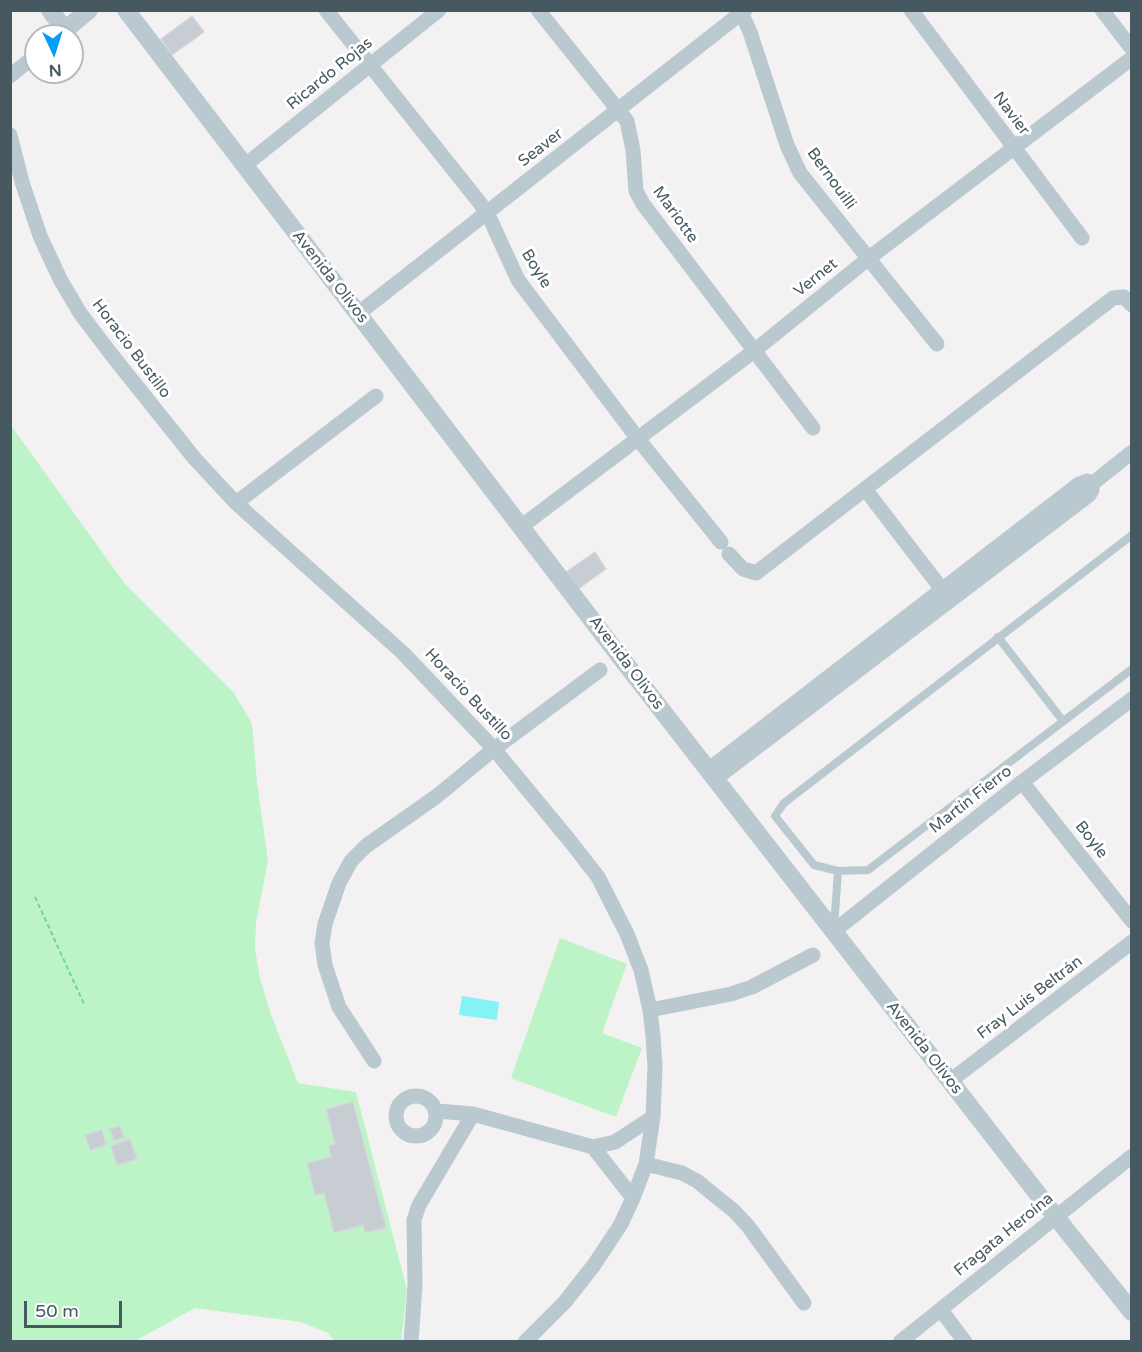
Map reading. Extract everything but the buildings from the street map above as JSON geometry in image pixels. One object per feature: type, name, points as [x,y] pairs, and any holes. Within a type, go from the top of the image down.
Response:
[{"type":"street","points":[[50,10],[57,24]]},
{"type":"street","points":[[72,24],[89,10]]},
{"type":"street","name":"Avenida Olivos","points":[[126,10],[712,775],[1131,1312]]},
{"type":"street","name":"Boyle","points":[[326,10],[486,213],[518,280],[638,439],[743,569],[756,573],[865,489]]},
{"type":"street","name":"Ricardo Rojas","points":[[244,166],[439,10]]},
{"type":"street","name":"Mariotte","points":[[538,10],[620,110],[629,129],[636,191],[643,204],[813,428]]},
{"type":"street","name":"Navier","points":[[911,10],[1082,238]]},
{"type":"street","points":[[1102,10],[1131,49]]},
{"type":"street","name":"Seaver","points":[[358,314],[620,110],[742,11]]},
{"type":"street","name":"Bernouilli","points":[[742,11],[794,162],[800,173],[937,344]]},
{"type":"street","name":"Vernet","points":[[522,526],[754,351],[869,258],[1015,149],[1131,58]]},
{"type":"street","points":[[10,75],[24,64]]},
{"type":"street","name":"Horacio Bustillo","points":[[10,135],[22,182],[40,236],[60,279],[80,313],[160,417],[236,503],[403,653],[494,749],[598,877],[627,934],[641,970],[650,1010],[655,1066],[653,1117],[646,1164],[621,1224],[594,1265],[564,1303],[525,1341]]},
{"type":"street","points":[[947,595],[865,489],[1113,298],[1124,297],[1131,305]]},
{"type":"street","points":[[236,503],[376,396]]},
{"type":"street","points":[[712,775],[947,595],[1089,495],[1092,484],[1131,452]]},
{"type":"street","points":[[374,1061],[339,1006],[325,965],[322,943],[325,924],[339,883],[351,861],[366,846],[437,796],[494,749],[600,670]]},
{"type":"street","name":"Martín Fierro","points":[[834,932],[1022,782],[1131,699]]},
{"type":"street","name":"Boyle","points":[[1022,782],[1131,921]]},
{"type":"street","name":"Fray Luis Beltrán","points":[[950,1081],[1131,942]]},
{"type":"street","points":[[650,1010],[731,994],[752,987],[813,955]]},
{"type":"street","points":[[436,1111],[473,1114],[593,1147],[615,1142],[653,1117]]},
{"type":"street","points":[[411,1341],[415,1285],[414,1220],[419,1205],[473,1114]]},
{"type":"street","points":[[593,1147],[633,1198]]},
{"type":"street","name":"Fragata Heroína","points":[[900,1341],[1131,1156]]},
{"type":"street","points":[[646,1164],[682,1173],[697,1181],[734,1210],[804,1303]]},
{"type":"street","points":[[941,1310],[965,1341]]},
{"type":"lane","points":[[1131,535],[784,803],[775,816],[814,865],[838,871],[861,871],[873,867],[1131,669]]},
{"type":"lane","points":[[998,637],[1063,721]]},
{"type":"lane","points":[[834,932],[838,871]]},
{"type":"path","points":[[34,897],[84,1004]]},
{"type":"green space","points":[[10,424],[125,584],[234,693],[252,724],[268,861],[256,922],[255,949],[260,978],[270,1012],[298,1083],[356,1092],[407,1290],[401,1341],[334,1341],[328,1333],[301,1322],[195,1308],[135,1341],[11,1341]]},
{"type":"green space","points":[[560,938],[627,964],[602,1033],[642,1048],[616,1117],[511,1078]]},
{"type":"water","points":[[462,996],[499,1002],[497,1020],[459,1015]]}]
